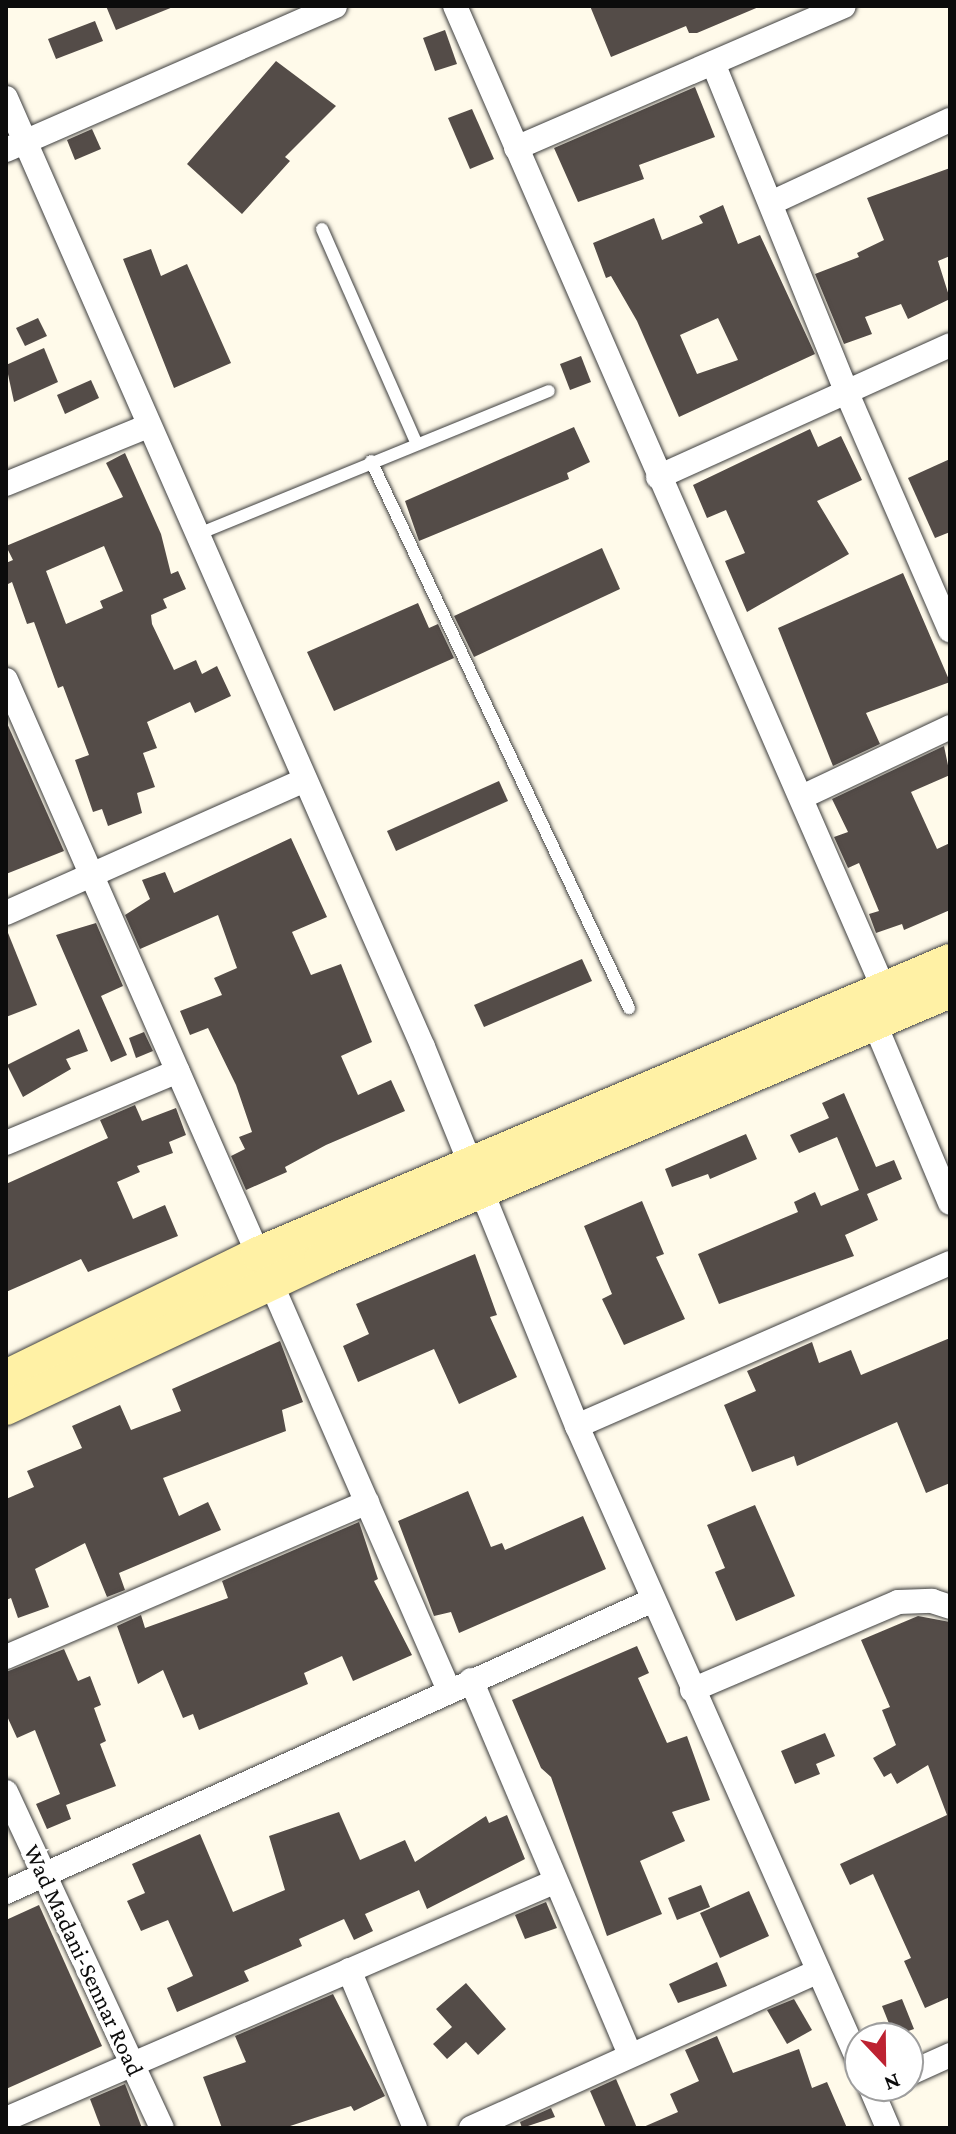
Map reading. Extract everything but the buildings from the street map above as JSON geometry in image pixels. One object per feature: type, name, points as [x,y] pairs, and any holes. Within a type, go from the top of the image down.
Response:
[{"type":"street","points":[[16,146],[335,6]]},
{"type":"street","points":[[455,6],[883,987]]},
{"type":"street","points":[[516,148],[844,6]]},
{"type":"street","points":[[713,63],[773,202],[846,391],[950,630]]},
{"type":"street","points":[[6,98],[16,146],[148,426],[305,780],[577,1426],[844,2029]]},
{"type":"street","points":[[773,202],[950,120]]},
{"type":"street","points":[[658,477],[950,345]]},
{"type":"street","points":[[6,484],[148,426]]},
{"type":"street","points":[[8,693],[93,874],[367,1502],[554,1882],[629,2053]]},
{"type":"street","points":[[802,797],[950,727]]},
{"type":"street","points":[[6,913],[305,780]]},
{"type":"street","points":[[6,1377],[474,1178],[883,987],[950,961]]},
{"type":"street","points":[[474,1178],[950,991]]},
{"type":"street","points":[[874,1022],[950,1203]]},
{"type":"street","points":[[6,1143],[178,1071]]},
{"type":"street","points":[[577,1426],[950,1263]]},
{"type":"street","points":[[6,1408],[264,1268]]},
{"type":"street","points":[[6,1657],[367,1502]]},
{"type":"street","points":[[6,1892],[459,1684],[653,1600]]},
{"type":"street","points":[[692,1690],[898,1602],[932,1601],[950,1607]]},
{"type":"street","name":"Wad Madani-Sennar Road","points":[[6,1792],[162,2128]]},
{"type":"street","points":[[6,2119],[554,1882]]},
{"type":"street","points":[[349,1970],[415,2128]]},
{"type":"street","points":[[471,2128],[629,2053],[818,1971]]},
{"type":"street","points":[[924,2067],[950,2055]]},
{"type":"street","points":[[879,2102],[888,2128]]},
{"type":"lane","points":[[322,229],[416,442]]},
{"type":"lane","points":[[196,535],[416,442],[549,391]]},
{"type":"lane","points":[[371,461],[629,1008]]}]
